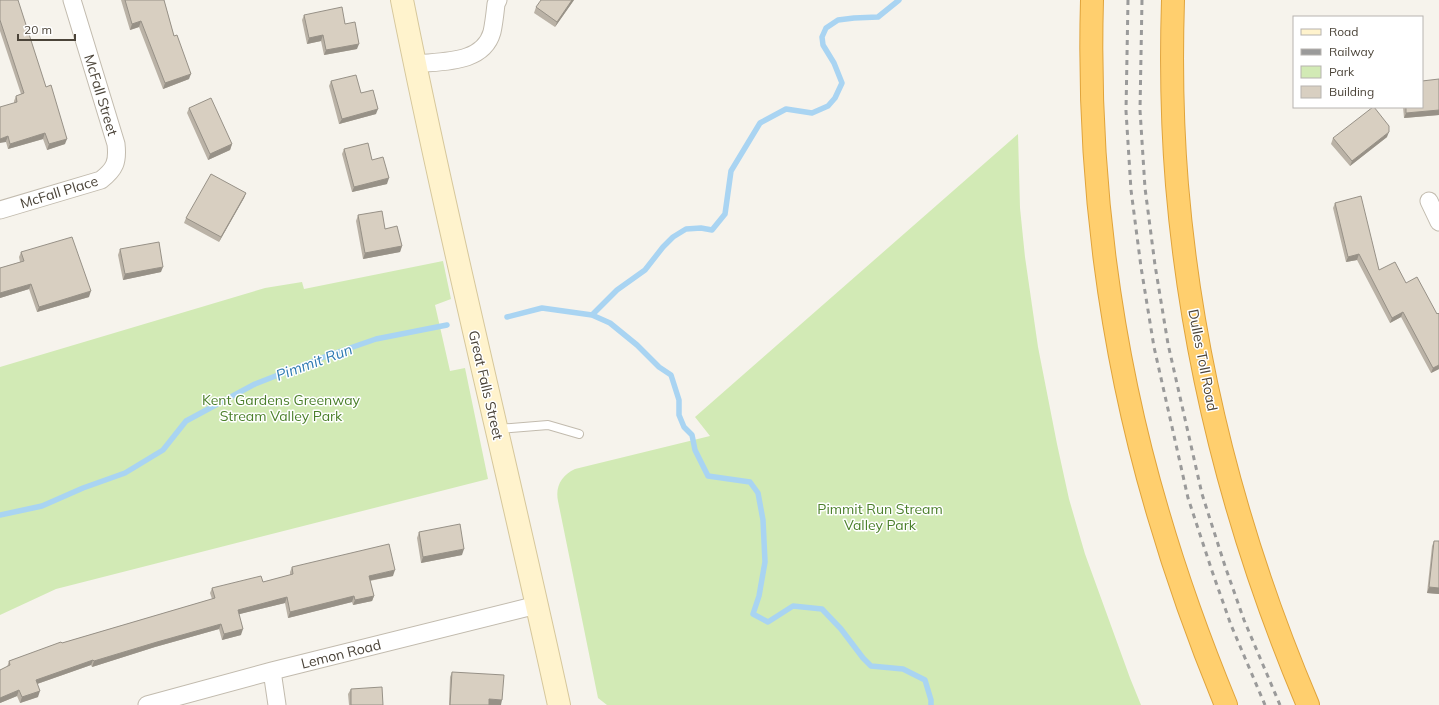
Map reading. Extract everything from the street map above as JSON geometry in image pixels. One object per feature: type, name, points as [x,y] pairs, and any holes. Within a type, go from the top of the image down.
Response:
[{"type":"highway","points":[[1092,0],[1091,83],[1096,171],[1104,250],[1120,351],[1137,430],[1158,512],[1185,599],[1226,705]]},
{"type":"highway","name":"Dulles Toll Road","points":[[1173,0],[1173,100],[1177,186],[1184,252],[1202,360],[1222,452],[1245,533],[1280,634],[1308,705]]},
{"type":"main road","name":"Great Falls Street","points":[[402,0],[415,64],[559,705]]},
{"type":"street","name":"McFall Street","points":[[72,0],[116,144],[120,170]]},
{"type":"street","points":[[415,64],[461,60],[474,55],[484,45],[492,32],[496,4],[498,0]]},
{"type":"street","name":"McFall Place","points":[[0,210],[102,180],[110,172],[120,170]]},
{"type":"street","points":[[1429,201],[1439,222]]},
{"type":"street","name":"Lemon Road","points":[[147,705],[272,671],[537,605]]},
{"type":"street","points":[[272,671],[277,705]]},
{"type":"lane","points":[[497,430],[548,425],[579,434]]},
{"type":"green space","name":"Pimmit Run Stream Valley Park","points":[[1018,134],[1020,208],[1025,257],[1038,347],[1057,444],[1069,499],[1085,554],[1141,705],[607,705],[598,698],[557,496],[560,482],[566,474],[575,469],[710,436],[695,417]]},
{"type":"green space","name":"Kent Gardens Greenway Stream Valley Park","points":[[443,261],[451,299],[435,305],[450,371],[465,368],[488,479],[56,589],[0,615],[0,367],[265,288],[302,282],[304,289]]},
{"type":"building","points":[[0,0],[18,0],[46,87],[51,85],[67,139],[49,144],[45,133],[10,144],[8,136],[0,139],[0,107],[17,102],[16,96],[24,93],[0,20]]},
{"type":"building","points":[[125,0],[164,0],[174,36],[177,35],[191,74],[165,83],[141,21],[132,24]]},
{"type":"building","points":[[541,0],[572,0],[557,22],[536,7]]},
{"type":"building","points":[[342,7],[345,24],[355,22],[359,44],[326,50],[323,35],[309,38],[304,15]]},
{"type":"building","points":[[356,75],[361,93],[373,90],[378,109],[342,119],[331,81]]},
{"type":"building","points":[[1439,79],[1439,110],[1406,113],[1406,108],[1423,108],[1423,81]]},
{"type":"building","points":[[211,98],[232,144],[210,154],[189,108]]},
{"type":"building","points":[[1372,108],[1375,108],[1389,126],[1389,132],[1352,161],[1333,138]]},
{"type":"building","points":[[368,143],[372,160],[383,157],[389,178],[354,187],[344,149]]},
{"type":"building","points":[[211,174],[246,193],[221,237],[186,218]]},
{"type":"building","points":[[1361,196],[1379,270],[1395,262],[1406,283],[1417,277],[1437,314],[1439,314],[1439,365],[1433,368],[1403,312],[1392,318],[1359,254],[1348,257],[1335,203]]},
{"type":"building","points":[[382,211],[385,229],[397,226],[402,246],[365,253],[358,215]]},
{"type":"building","points":[[72,237],[91,291],[39,307],[31,284],[0,293],[0,268],[24,261],[21,252]]},
{"type":"building","points":[[159,242],[163,267],[125,274],[120,249]]},
{"type":"building","points":[[460,524],[464,549],[423,557],[419,532]]},
{"type":"building","points":[[1434,541],[1439,541],[1439,588],[1429,587]]},
{"type":"building","points":[[389,544],[395,570],[369,576],[374,596],[355,600],[354,596],[290,612],[287,597],[238,610],[243,629],[224,634],[221,624],[94,661],[93,660],[36,680],[40,691],[22,697],[19,690],[0,698],[0,670],[10,665],[9,661],[61,642],[62,643],[215,598],[212,588],[261,576],[263,582],[293,574],[292,567]]},
{"type":"building","points":[[452,672],[504,675],[502,700],[489,699],[489,705],[450,705]]},
{"type":"building","points":[[382,687],[383,705],[351,705],[351,689]]},
{"type":"waterway","points":[[592,315],[617,290],[645,270],[673,237],[686,229],[701,228],[712,230],[725,214],[731,171],[760,123],[786,109],[812,113],[828,106],[835,98],[842,83],[834,63],[823,45],[822,37],[826,28],[838,20],[878,17],[899,0]]},
{"type":"waterway","name":"Pimmit Run","points":[[507,317],[542,308],[592,315],[610,323],[637,345],[659,367],[671,375],[679,400],[679,415],[684,427],[692,435],[695,450],[708,476],[750,482],[758,493],[763,520],[765,562],[759,596],[753,614],[768,622],[793,606],[822,609],[841,629],[871,666],[903,669],[925,680],[931,705]]},
{"type":"waterway","name":"Pimmit Run","points":[[0,515],[42,506],[83,488],[125,473],[163,450],[186,421],[255,384],[324,357],[376,339],[447,325]]},
{"type":"railway","points":[[1128,0],[1126,111],[1131,190],[1141,267],[1154,347],[1188,498],[1231,625],[1265,705]]},
{"type":"railway","points":[[1142,0],[1140,110],[1145,188],[1155,265],[1168,344],[1202,494],[1244,620],[1280,705]]}]
